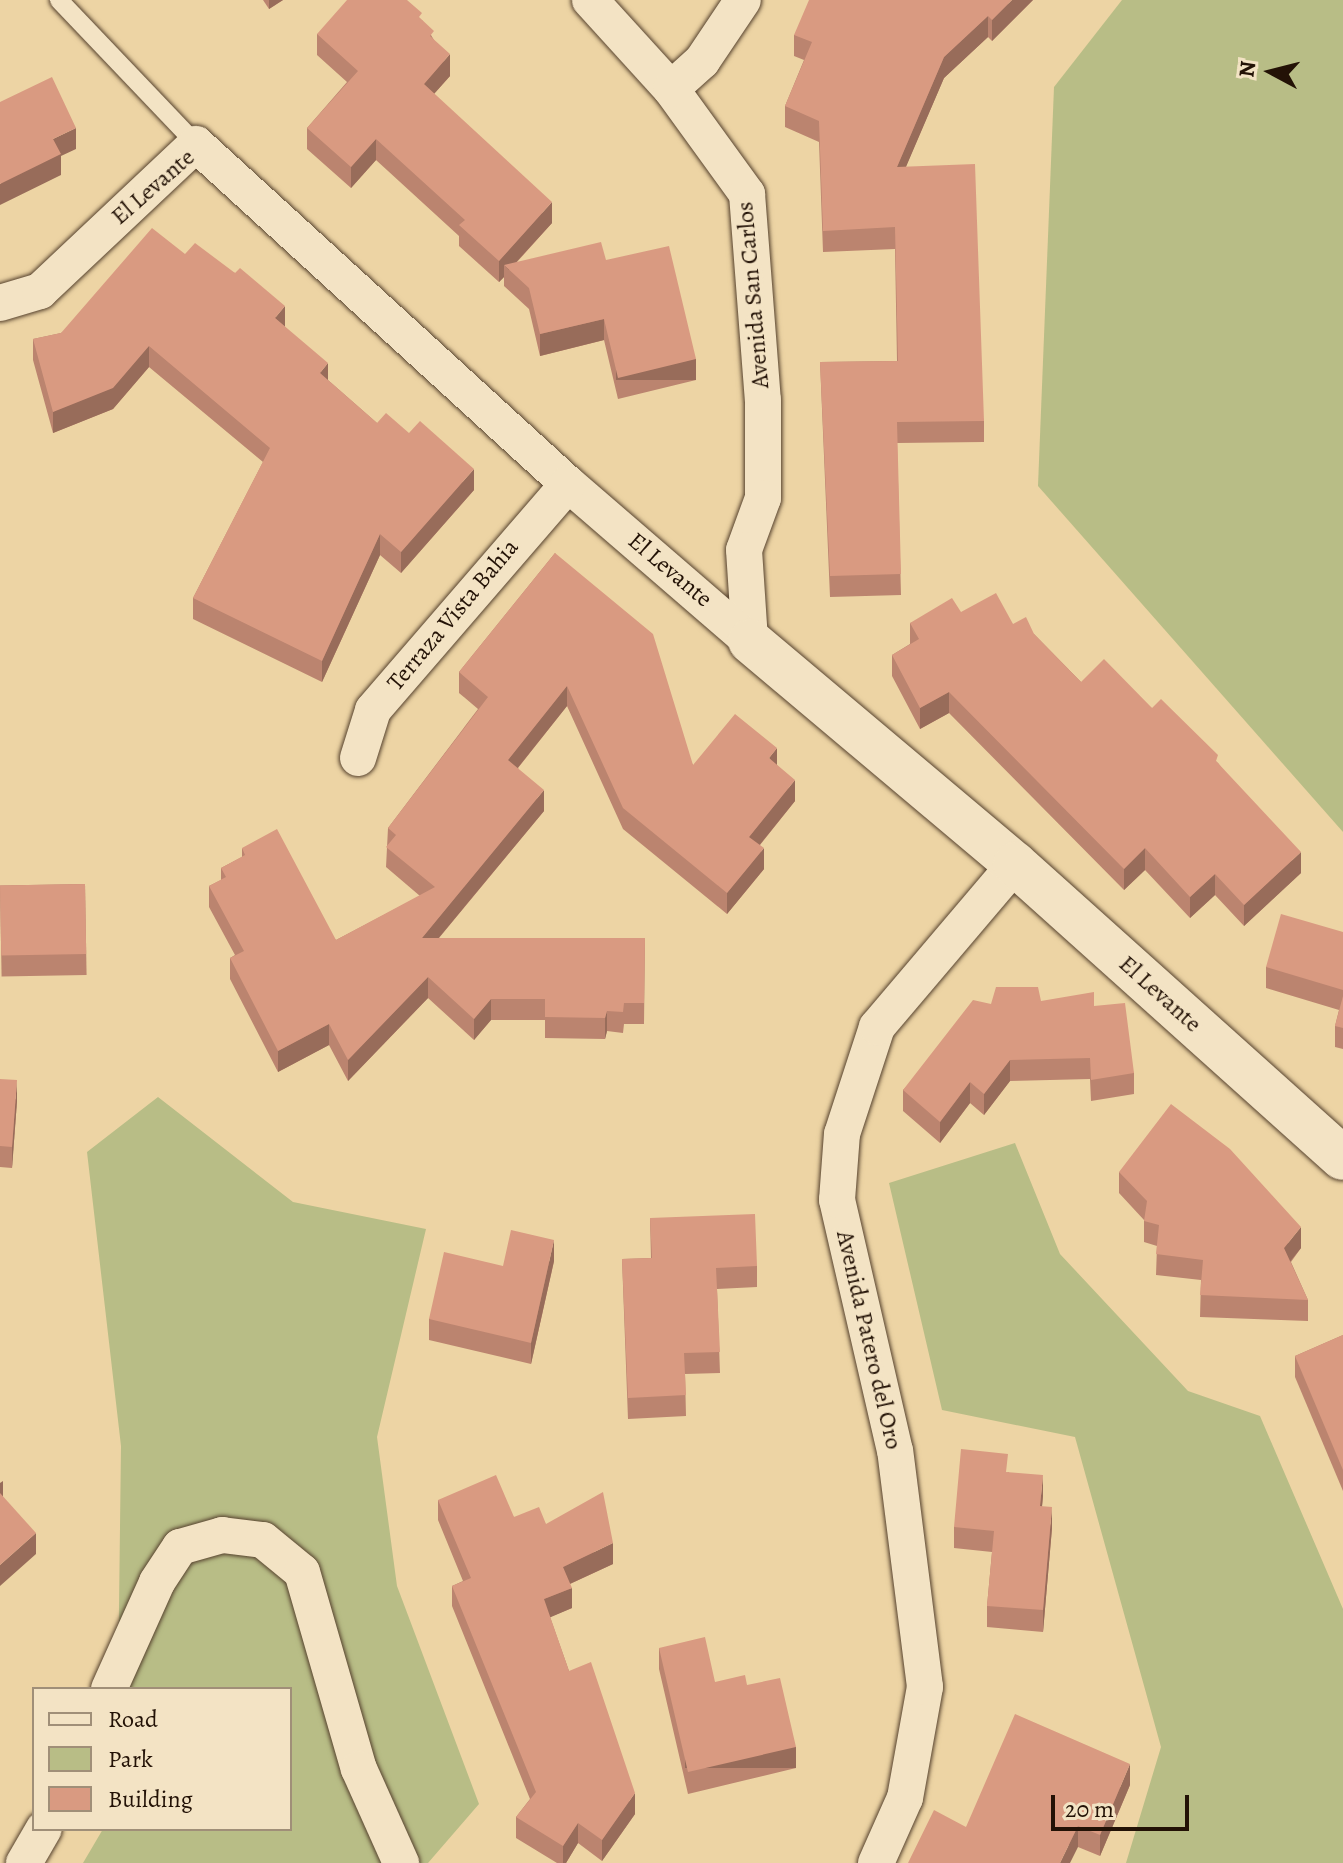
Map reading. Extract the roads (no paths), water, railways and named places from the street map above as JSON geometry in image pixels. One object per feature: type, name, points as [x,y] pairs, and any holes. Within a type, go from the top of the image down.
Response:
[{"type":"street","name":"Avenida San Carlos","points":[[590,0],[671,89],[747,194],[763,414],[763,498],[744,550],[750,641]]},
{"type":"street","points":[[671,89],[702,61],[743,0]]},
{"type":"street","name":"El Levante","points":[[0,303],[40,291],[196,144],[568,484],[1015,864],[1343,1158]]},
{"type":"street","name":"Terraza Vista Bahia","points":[[358,758],[373,710],[568,484]]},
{"type":"street","name":"Avenida Patero del Oro","points":[[876,1863],[905,1798],[925,1687],[895,1451],[837,1200],[842,1134],[877,1027],[1015,864]]},
{"type":"street","points":[[110,1687],[157,1582],[180,1547],[222,1535],[263,1540],[302,1572],[359,1769],[401,1863]]},
{"type":"street","points":[[24,1863],[43,1831]]},
{"type":"lane","points":[[59,0],[196,144]]}]
